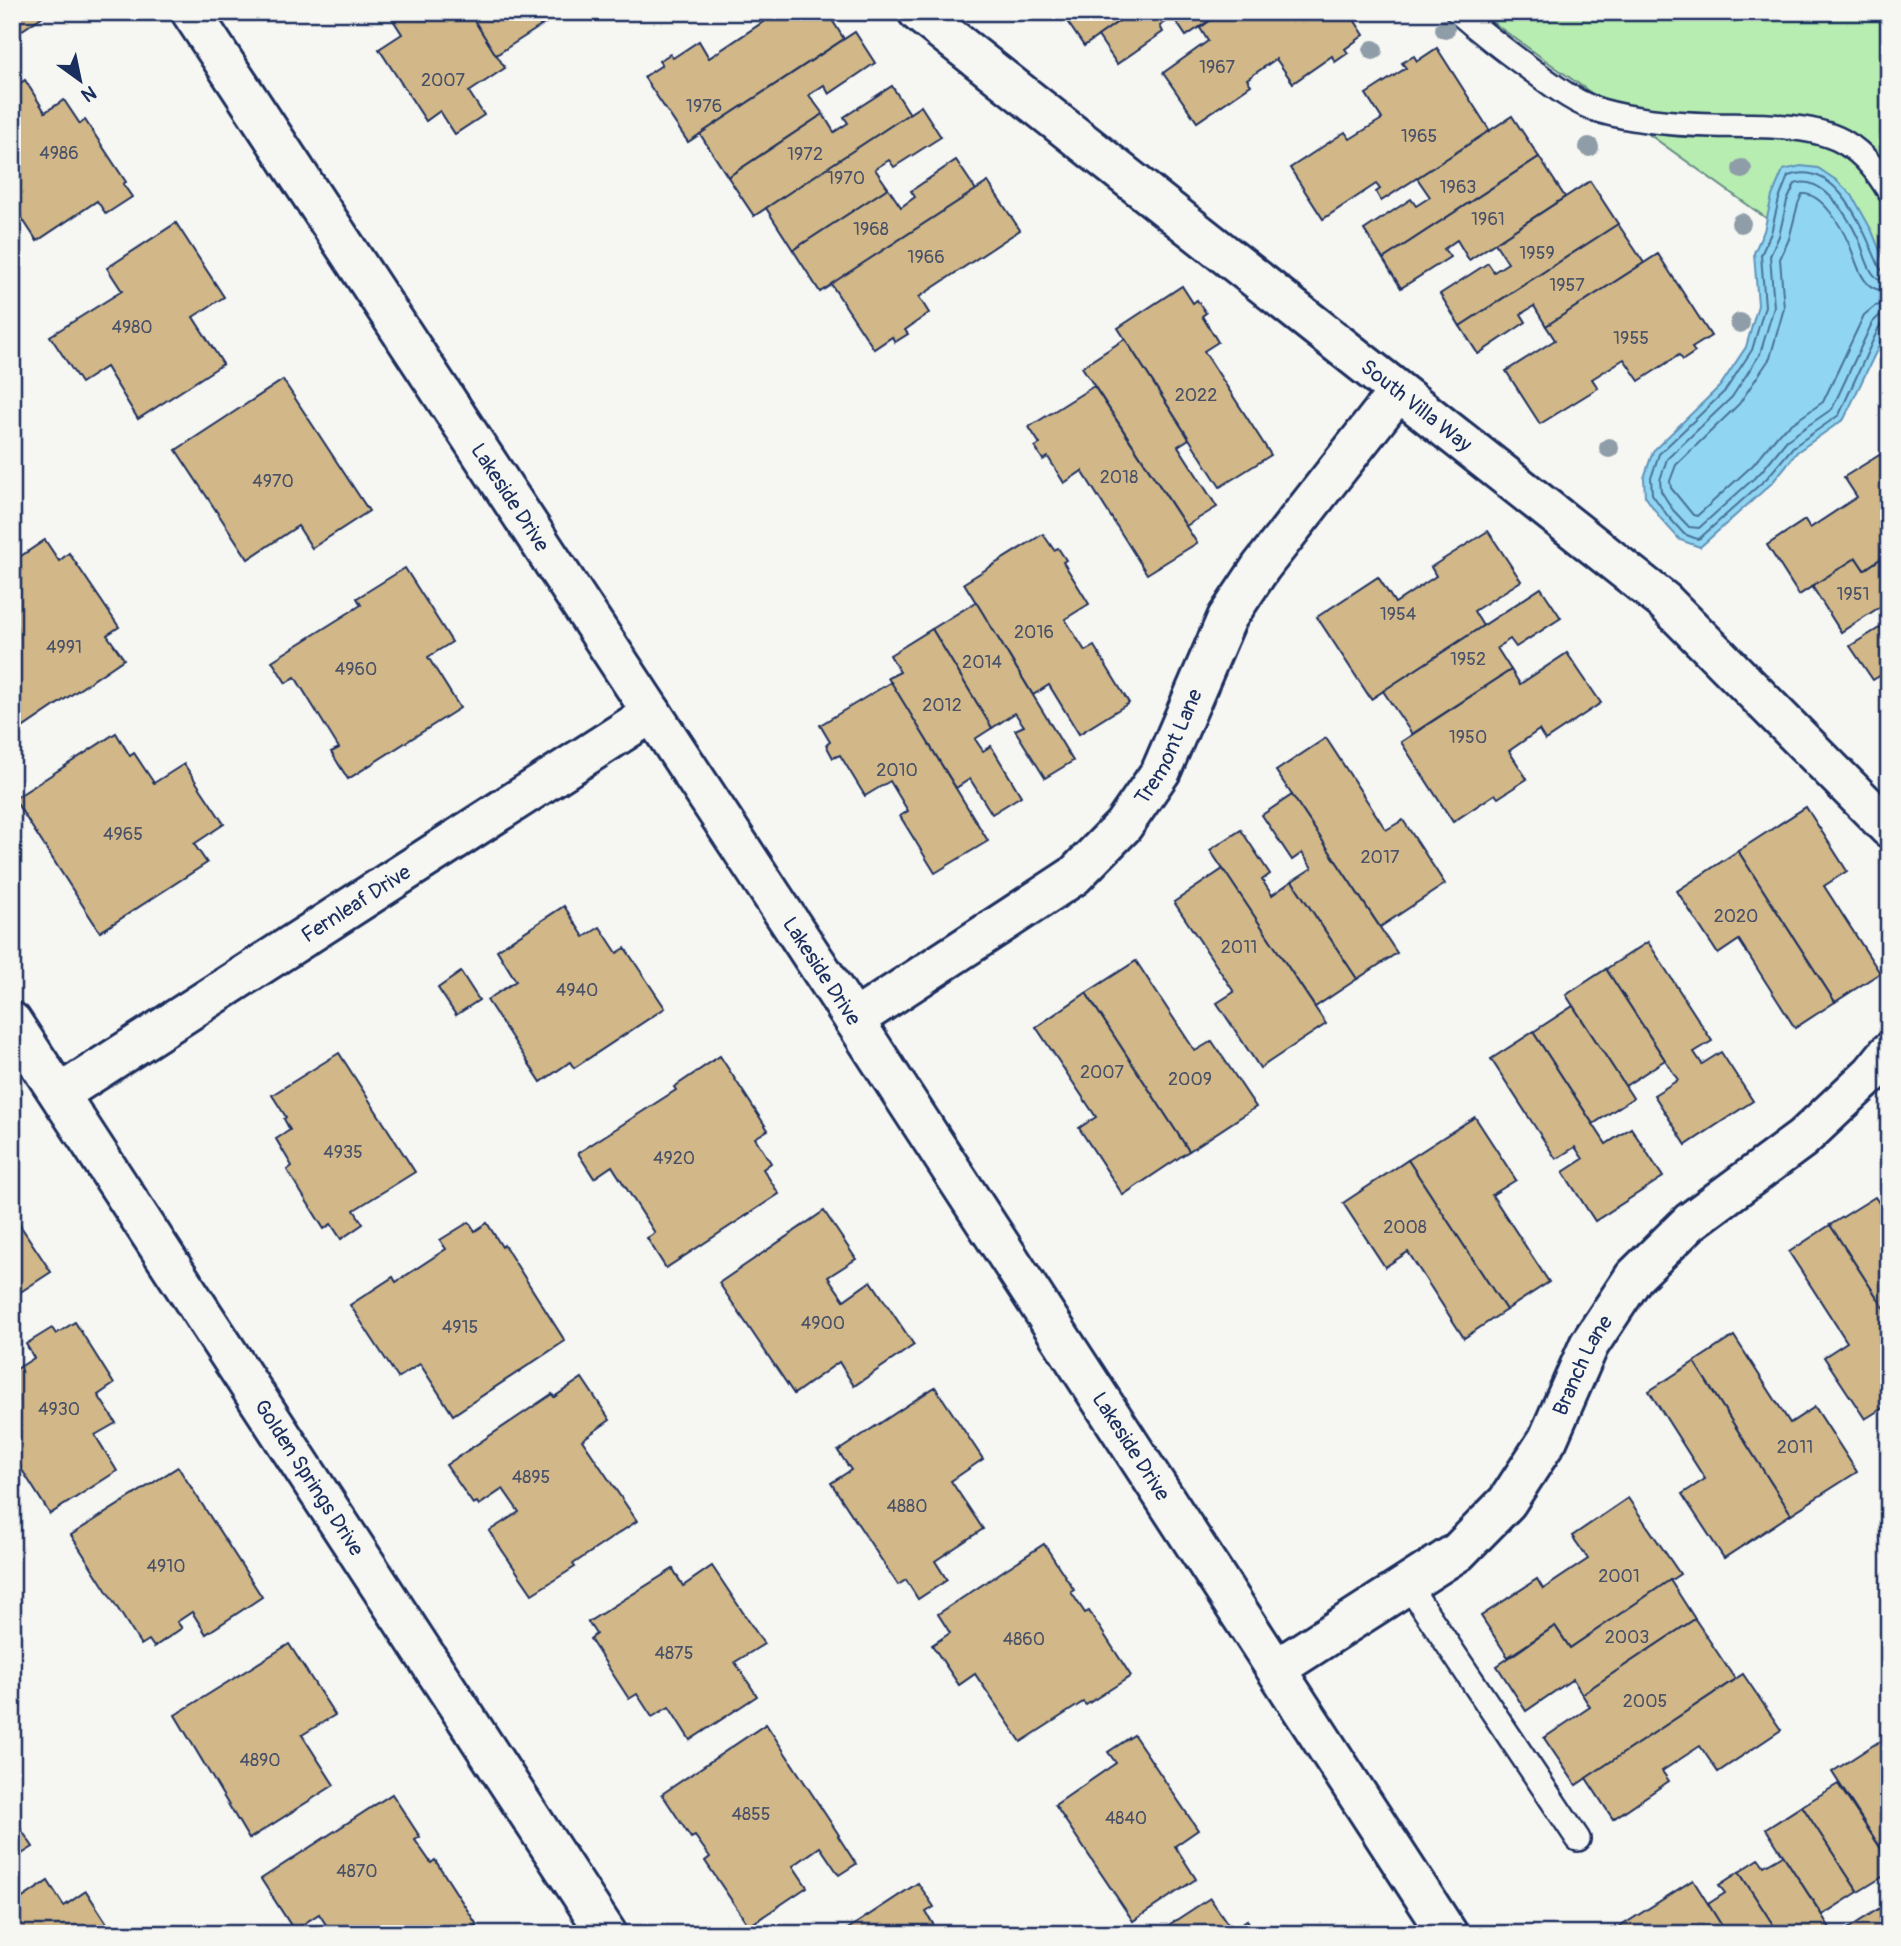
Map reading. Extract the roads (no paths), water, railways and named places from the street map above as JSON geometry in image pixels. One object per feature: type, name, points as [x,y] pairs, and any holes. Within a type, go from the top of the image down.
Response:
[{"type":"street","name":"Lakeside Drive","points":[[191,12],[854,1020],[1448,1934]]},
{"type":"street","name":"South Villa Way","points":[[918,12],[1664,601],[1889,828]]},
{"type":"street","name":"Tremont Lane","points":[[854,1020],[1074,876],[1123,827],[1161,771],[1227,618],[1261,567],[1398,392]]},
{"type":"street","name":"Fernleaf Drive","points":[[60,1094],[652,713]]},
{"type":"street","name":"Golden Springs Drive","points":[[12,1022],[607,1934]]},
{"type":"street","name":"Branch Lane","points":[[1276,1669],[1458,1552],[1507,1502],[1548,1439],[1589,1345],[1634,1277],[1690,1222],[1802,1139],[1872,1073],[1889,1052]]},
{"type":"lane","points":[[1458,12],[1498,46],[1561,92],[1599,110],[1670,122],[1799,129],[1826,134],[1847,144],[1863,158],[1880,175],[1889,191]]},
{"type":"lane","points":[[1408,1585],[1578,1839]]},
{"type":"water","points":[[1801,166],[1818,168],[1852,195],[1872,231],[1889,273],[1889,319],[1844,419],[1797,452],[1772,483],[1700,547],[1680,540],[1661,519],[1645,496],[1644,478],[1653,451],[1720,386],[1746,347],[1758,305],[1754,253],[1764,231],[1772,196],[1783,170]]}]
